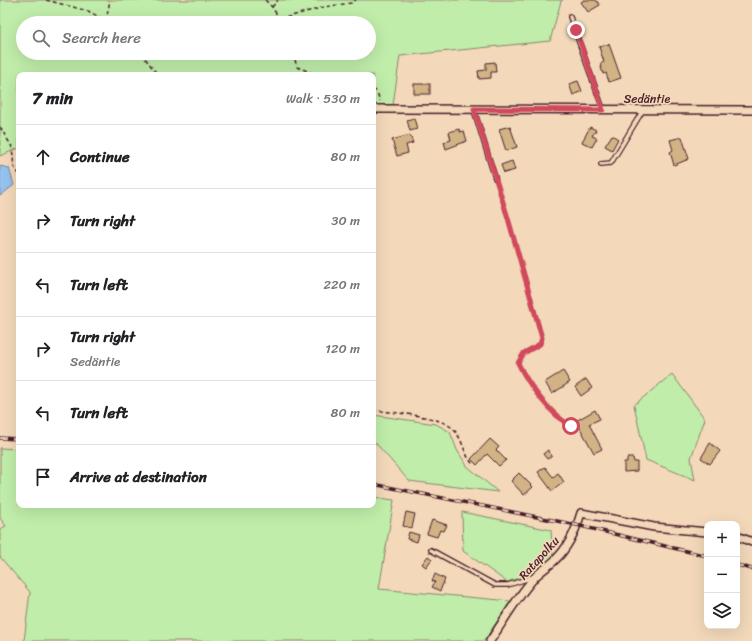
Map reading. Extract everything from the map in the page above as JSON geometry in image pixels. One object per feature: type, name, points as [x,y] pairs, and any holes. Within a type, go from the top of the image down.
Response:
[{"type":"street","name":"Sedäntie","points":[[376,109],[752,110]]},
{"type":"street","name":"Ratapolku","points":[[490,641],[521,595],[536,576],[556,559],[566,546],[577,525],[581,513],[654,527],[704,532]]},
{"type":"street","points":[[740,537],[752,542]]},
{"type":"lane","points":[[570,17],[603,110]]},
{"type":"lane","points":[[474,109],[495,178]]},
{"type":"lane","points":[[602,164],[611,163],[643,110]]},
{"type":"lane","points":[[430,550],[495,585],[508,585],[536,576]]},
{"type":"path","points":[[46,0],[88,12],[96,16]]},
{"type":"path","points":[[107,16],[110,0]]},
{"type":"path","points":[[265,0],[278,16]]},
{"type":"path","points":[[272,7],[278,0]]},
{"type":"path","points":[[291,16],[324,7],[351,3],[356,0]]},
{"type":"path","points":[[146,60],[156,72]]},
{"type":"path","points":[[295,60],[297,67],[310,72]]},
{"type":"path","points":[[376,91],[382,109]]},
{"type":"path","points":[[0,127],[12,147],[14,167],[16,170]]},
{"type":"path","points":[[495,178],[532,299],[542,338],[540,344],[524,353],[518,363],[548,408],[558,419],[571,426]]},
{"type":"path","points":[[376,410],[441,421],[455,430],[463,444],[468,460],[474,465]]},
{"type":"green space","points":[[0,0],[563,0],[561,1],[550,41],[400,56],[393,105],[382,109],[376,109],[376,72],[16,72],[16,149],[0,156]]},
{"type":"green space","points":[[672,374],[705,419],[691,458],[695,480],[646,460],[634,405]]},
{"type":"green space","points":[[376,415],[436,424],[450,432],[457,450],[467,466],[498,492],[409,481],[376,443]]},
{"type":"green space","points":[[0,448],[16,449],[16,508],[376,508],[376,497],[394,500],[379,589],[511,601],[484,641],[24,641],[30,592],[0,557],[0,529],[6,526],[0,518]]},
{"type":"green space","points":[[462,512],[551,530],[553,557],[534,573],[507,582],[463,551]]},
{"type":"water","points":[[0,166],[9,168],[14,185],[0,196]]},
{"type":"building","points":[[584,0],[596,0],[600,5],[588,12],[581,2]]},
{"type":"building","points":[[609,44],[621,78],[609,82],[606,73],[603,74],[600,64],[604,62],[599,47]]},
{"type":"building","points":[[495,62],[496,72],[491,72],[491,78],[479,79],[478,71],[486,70],[486,63]]},
{"type":"building","points":[[578,81],[582,91],[573,95],[569,84]]},
{"type":"building","points":[[414,84],[430,84],[430,94],[414,94]]},
{"type":"building","points":[[414,118],[417,129],[410,131],[407,120]]},
{"type":"building","points":[[510,126],[517,147],[506,151],[499,129]]},
{"type":"building","points":[[590,127],[596,130],[592,136],[597,138],[592,147],[582,142]]},
{"type":"building","points":[[459,129],[460,132],[464,131],[467,141],[446,149],[444,142],[451,140],[449,132]]},
{"type":"building","points":[[410,135],[413,143],[406,145],[408,153],[397,156],[392,140]]},
{"type":"building","points":[[612,135],[618,139],[612,150],[605,146]]},
{"type":"building","points":[[682,137],[689,159],[674,165],[670,152],[673,150],[670,140]]},
{"type":"building","points":[[512,161],[515,170],[504,173],[501,165]]},
{"type":"building","points":[[563,371],[570,382],[552,394],[545,382]]},
{"type":"building","points":[[586,379],[592,388],[581,396],[575,387]]},
{"type":"building","points":[[595,410],[600,419],[589,424],[602,449],[594,453],[576,421]]},
{"type":"building","points":[[490,439],[499,447],[496,450],[506,460],[499,466],[487,454],[477,465],[471,459]]},
{"type":"building","points":[[710,443],[720,451],[710,464],[701,458]]},
{"type":"building","points":[[548,450],[552,456],[547,459],[543,454]]},
{"type":"building","points":[[627,458],[633,458],[634,462],[637,462],[637,471],[624,472],[624,462],[627,462]]},
{"type":"building","points":[[545,467],[553,477],[558,473],[564,482],[552,491],[538,472]]},
{"type":"building","points":[[519,473],[533,487],[524,495],[511,481]]},
{"type":"building","points":[[406,512],[415,514],[412,528],[403,526]]},
{"type":"building","points":[[432,520],[447,525],[444,531],[440,530],[437,537],[427,534]]},
{"type":"building","points":[[409,532],[419,535],[417,542],[407,539]]},
{"type":"building","points":[[428,556],[432,559],[426,567],[422,564]]},
{"type":"building","points":[[435,574],[445,579],[440,591],[432,587],[435,582],[432,581]]},
{"type":"railway","points":[[0,438],[16,439]]},
{"type":"railway","points":[[376,485],[572,524],[704,555]]},
{"type":"railway","points":[[740,566],[752,569]]},
{"type":"route","points":[[571,426],[558,419],[548,408],[521,370],[518,363],[520,357],[540,344],[542,338],[508,218],[474,109],[603,110],[576,30]]}]
